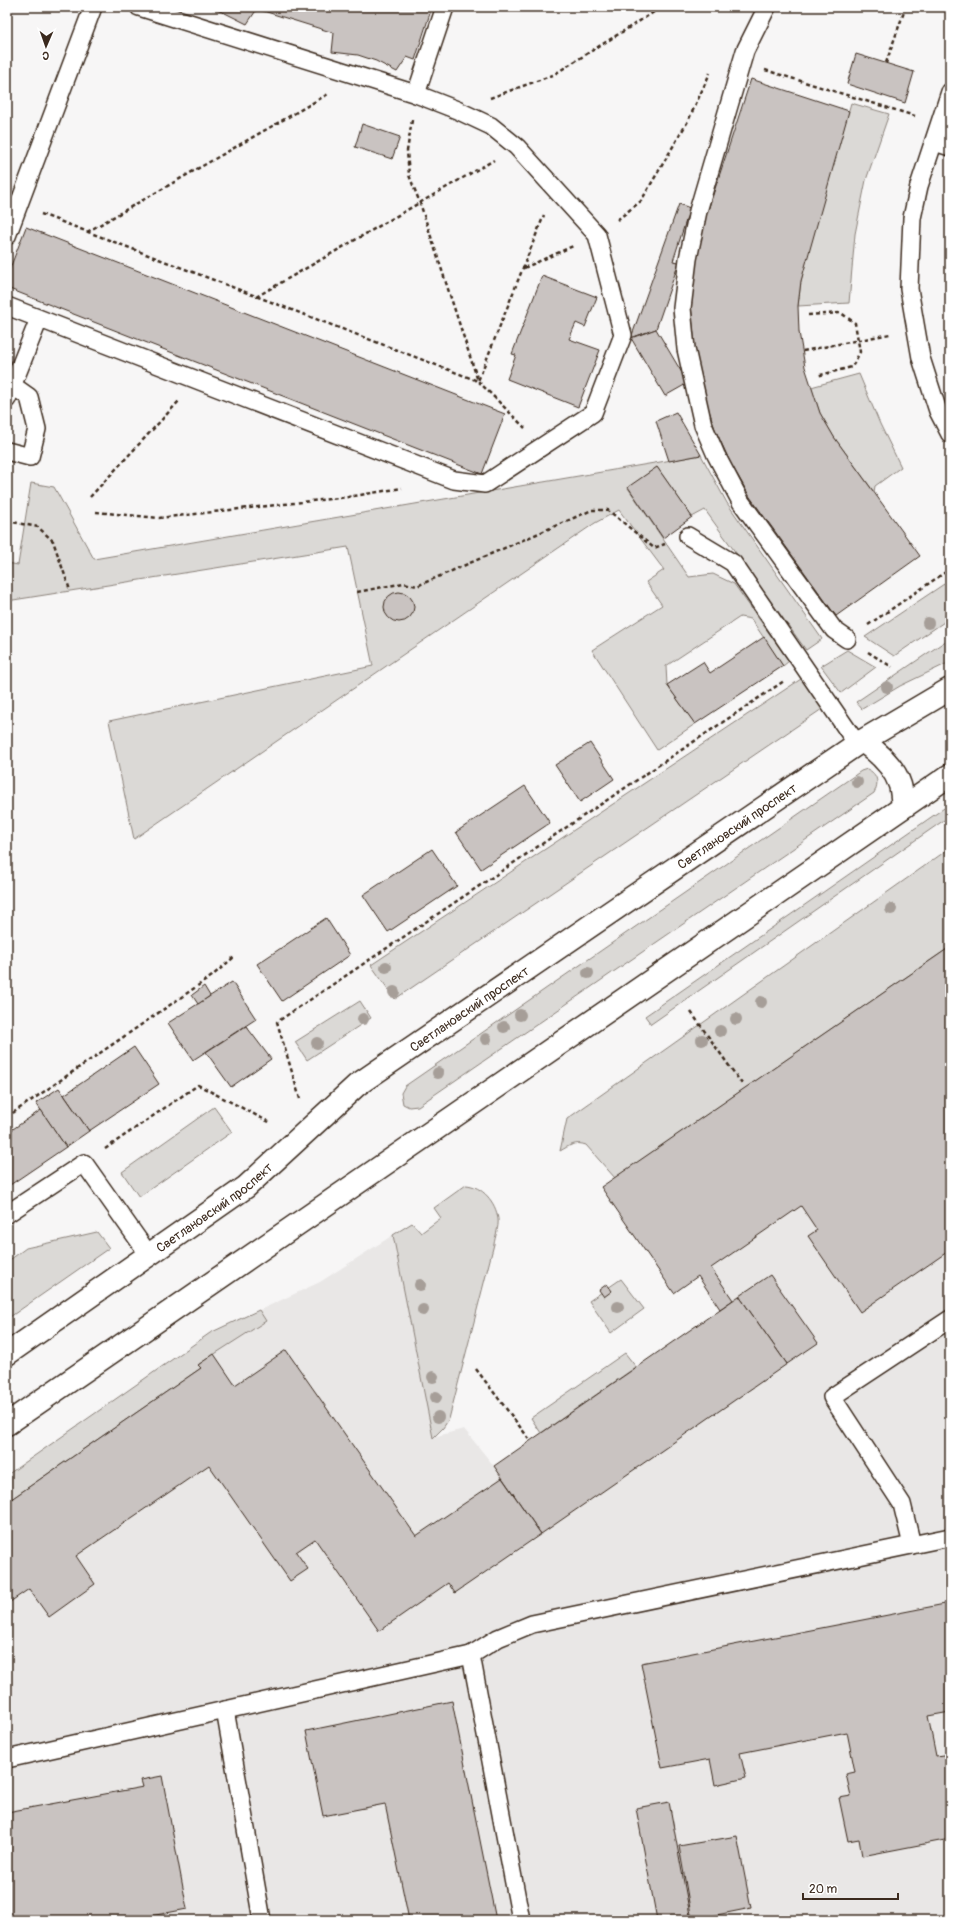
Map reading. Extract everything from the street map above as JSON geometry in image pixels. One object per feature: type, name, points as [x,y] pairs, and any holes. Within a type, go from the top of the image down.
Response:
[{"type":"main road","name":"Светлановский проспект","points":[[7,1354],[246,1187],[357,1085],[860,742],[950,688]]},
{"type":"main road","points":[[860,742],[879,752],[891,769],[900,785],[904,807]]},
{"type":"main road","points":[[7,1424],[950,775]]},
{"type":"lane","points":[[7,236],[93,7]]},
{"type":"lane","points":[[7,306],[454,480],[485,484],[593,413],[623,335],[597,235],[517,147],[491,126],[457,110],[416,94],[139,7]]},
{"type":"lane","points":[[416,94],[445,7]]},
{"type":"lane","points":[[767,7],[745,50],[698,212],[688,260],[682,308],[686,349],[703,425],[716,455],[741,502],[834,630],[847,639]]},
{"type":"lane","points":[[950,92],[919,186],[912,218],[909,289],[921,358],[938,411],[950,434]]},
{"type":"lane","points":[[934,142],[950,147]]},
{"type":"lane","points":[[7,451],[30,457],[37,429],[29,397],[10,392],[39,319]]},
{"type":"lane","points":[[688,536],[733,563],[805,667],[860,742]]},
{"type":"lane","points":[[7,1214],[84,1163],[149,1255]]},
{"type":"lane","points":[[912,1545],[902,1504],[832,1397],[950,1318]]},
{"type":"lane","points":[[7,1759],[471,1655],[498,1638],[532,1624],[950,1537]]},
{"type":"lane","points":[[471,1655],[521,1920]]},
{"type":"lane","points":[[225,1710],[262,1920]]},
{"type":"path","points":[[457,110],[553,75],[662,7]]},
{"type":"path","points":[[886,63],[905,9]]},
{"type":"path","points":[[742,63],[940,124]]},
{"type":"path","points":[[524,268],[597,235],[641,201],[688,121],[713,67]]},
{"type":"path","points":[[87,232],[358,77]]},
{"type":"path","points":[[416,94],[407,151],[408,175],[420,203],[478,381]]},
{"type":"path","points":[[256,297],[517,147]]},
{"type":"path","points":[[478,381],[555,188]]},
{"type":"path","points":[[18,206],[478,381],[543,446]]},
{"type":"path","points":[[808,315],[841,313],[855,323],[860,352],[852,367],[817,376]]},
{"type":"path","points":[[803,351],[858,339],[916,329]]},
{"type":"path","points":[[90,497],[198,380]]},
{"type":"path","points":[[96,512],[160,518],[348,497],[409,487]]},
{"type":"path","points":[[357,592],[404,583],[417,586],[592,510],[608,510],[654,548],[688,536]]},
{"type":"path","points":[[7,521],[38,527],[53,541],[70,590]]},
{"type":"path","points":[[847,639],[950,569]]},
{"type":"path","points":[[301,1100],[277,1022],[805,667]]},
{"type":"path","points":[[7,1117],[212,976],[234,957]]},
{"type":"path","points":[[691,1012],[742,1084]]},
{"type":"path","points":[[84,1163],[198,1085],[271,1123]]},
{"type":"path","points":[[476,1369],[530,1440]]},
{"type":"shaded area","points":[[851,103],[889,114],[866,180],[855,234],[849,303],[798,306],[801,281],[808,251]]},
{"type":"shaded area","points":[[859,374],[880,424],[901,467],[875,486],[874,492],[834,437],[820,413],[811,387]]},
{"type":"shaded area","points":[[701,455],[727,503],[822,639],[806,650],[705,510],[692,517],[657,467],[628,488],[689,577],[713,574],[734,584],[789,661],[783,666],[751,619],[740,617],[666,666],[667,685],[695,724],[657,750],[592,650],[662,605],[646,582],[664,570],[619,510],[595,523],[134,839],[109,721],[373,666],[348,547],[7,601],[7,563],[18,565],[31,483],[54,487],[94,559]]},
{"type":"shaded area","points":[[950,580],[950,618],[894,656],[865,637]]},
{"type":"shaded area","points":[[950,638],[950,662],[900,686],[862,709],[856,702]]},
{"type":"shaded area","points":[[847,650],[876,667],[841,693],[821,666]]},
{"type":"shaded area","points":[[804,677],[825,707],[395,999],[371,965]]},
{"type":"shaded area","points":[[867,769],[873,773],[877,782],[874,793],[418,1106],[409,1107],[403,1104],[401,1093],[405,1086],[861,771]]},
{"type":"shaded area","points":[[950,804],[950,816],[651,1024],[645,1016]]},
{"type":"shaded area","points":[[950,848],[950,947],[615,1178],[586,1145],[575,1144],[560,1151],[567,1119]]},
{"type":"shaded area","points":[[950,947],[950,1920],[7,1920],[7,1475],[210,1333],[320,1282],[393,1235],[433,1437],[464,1429],[494,1466],[720,1309],[698,1276],[674,1293],[601,1187]]},
{"type":"shaded area","points":[[360,1001],[371,1018],[307,1060],[295,1042]]},
{"type":"shaded area","points":[[214,1107],[232,1132],[139,1197],[122,1172]]},
{"type":"shaded area","points":[[466,1185],[477,1188],[491,1201],[497,1213],[498,1225],[449,1419],[443,1428],[433,1438],[393,1235],[412,1223],[421,1233],[441,1218],[434,1208]]},
{"type":"shaded area","points":[[97,1232],[109,1248],[7,1319],[7,1262],[26,1248]]},
{"type":"shaded area","points":[[621,1279],[644,1309],[611,1333],[589,1301]]},
{"type":"shaded area","points":[[259,1310],[266,1321],[199,1364],[201,1368],[7,1502],[7,1475],[210,1333]]},
{"type":"shaded area","points":[[625,1353],[636,1367],[541,1433],[531,1418]]},
{"type":"building","points":[[208,7],[432,7],[415,60],[407,57],[397,72],[376,61],[358,55],[332,52],[334,33],[257,9],[247,24],[225,13]]},
{"type":"building","points":[[856,54],[914,72],[905,103],[847,84]]},
{"type":"building","points":[[751,79],[849,111],[801,281],[798,306],[799,332],[805,367],[820,413],[834,437],[920,556],[836,616],[750,497],[730,462],[715,429],[702,389],[695,348],[691,305],[696,260],[705,219]]},
{"type":"building","points":[[362,124],[400,137],[392,159],[355,147]]},
{"type":"building","points":[[679,204],[690,208],[673,261],[679,262],[656,329],[631,338]]},
{"type":"building","points":[[26,227],[505,414],[482,474],[7,288],[7,276]]},
{"type":"building","points":[[542,276],[597,297],[585,327],[576,323],[569,339],[600,350],[578,407],[507,379],[516,355],[512,354]]},
{"type":"building","points":[[656,329],[688,383],[665,396],[631,338]]},
{"type":"building","points":[[676,412],[701,455],[669,461],[656,421]]},
{"type":"building","points":[[657,467],[692,517],[663,538],[628,487]]},
{"type":"building","points":[[399,592],[410,596],[414,607],[410,618],[399,622],[388,618],[384,607],[388,596]]},
{"type":"building","points":[[764,637],[783,666],[695,724],[667,685],[703,662],[710,673]]},
{"type":"building","points":[[590,743],[614,779],[580,802],[555,765]]},
{"type":"building","points":[[525,786],[550,823],[481,869],[456,832]]},
{"type":"building","points":[[432,849],[457,886],[388,932],[363,895]]},
{"type":"building","points":[[326,918],[350,955],[282,1001],[257,964]]},
{"type":"building","points":[[950,947],[950,1250],[860,1312],[808,1236],[817,1230],[801,1206],[711,1268],[733,1300],[720,1309],[698,1276],[674,1293],[601,1187]]},
{"type":"building","points":[[232,982],[256,1019],[193,1060],[168,1023]]},
{"type":"building","points":[[204,986],[210,996],[198,1004],[192,995]]},
{"type":"building","points":[[246,1026],[271,1059],[231,1087],[206,1052]]},
{"type":"building","points":[[134,1047],[159,1084],[89,1131],[64,1095]]},
{"type":"building","points":[[59,1088],[89,1131],[66,1147],[36,1103]]},
{"type":"building","points":[[41,1110],[66,1147],[7,1187],[7,1133]]},
{"type":"building","points":[[770,1275],[818,1343],[787,1364],[739,1296]]},
{"type":"building","points":[[607,1284],[612,1291],[604,1297],[599,1290]]},
{"type":"building","points":[[739,1296],[787,1364],[541,1534],[494,1466]]},
{"type":"building","points":[[286,1350],[416,1536],[502,1478],[541,1534],[455,1593],[448,1583],[379,1631],[315,1539],[296,1552],[308,1569],[290,1581],[209,1465],[76,1556],[95,1584],[49,1617],[29,1589],[7,1604],[7,1502],[201,1368],[198,1365],[214,1354],[235,1385]]},
{"type":"building","points":[[950,1603],[950,1712],[928,1716],[936,1756],[950,1754],[950,1839],[862,1856],[859,1839],[848,1841],[839,1798],[851,1796],[846,1774],[855,1772],[847,1732],[740,1753],[746,1778],[715,1785],[710,1759],[662,1768],[641,1663]]},
{"type":"building","points":[[452,1701],[496,1920],[409,1920],[385,1804],[323,1816],[306,1731]]},
{"type":"building","points":[[162,1776],[187,1909],[130,1920],[7,1920],[7,1812],[143,1787],[141,1780]]},
{"type":"building","points":[[669,1802],[690,1915],[657,1920],[636,1808]]},
{"type":"building","points":[[737,1836],[751,1908],[692,1920],[679,1846]]}]
